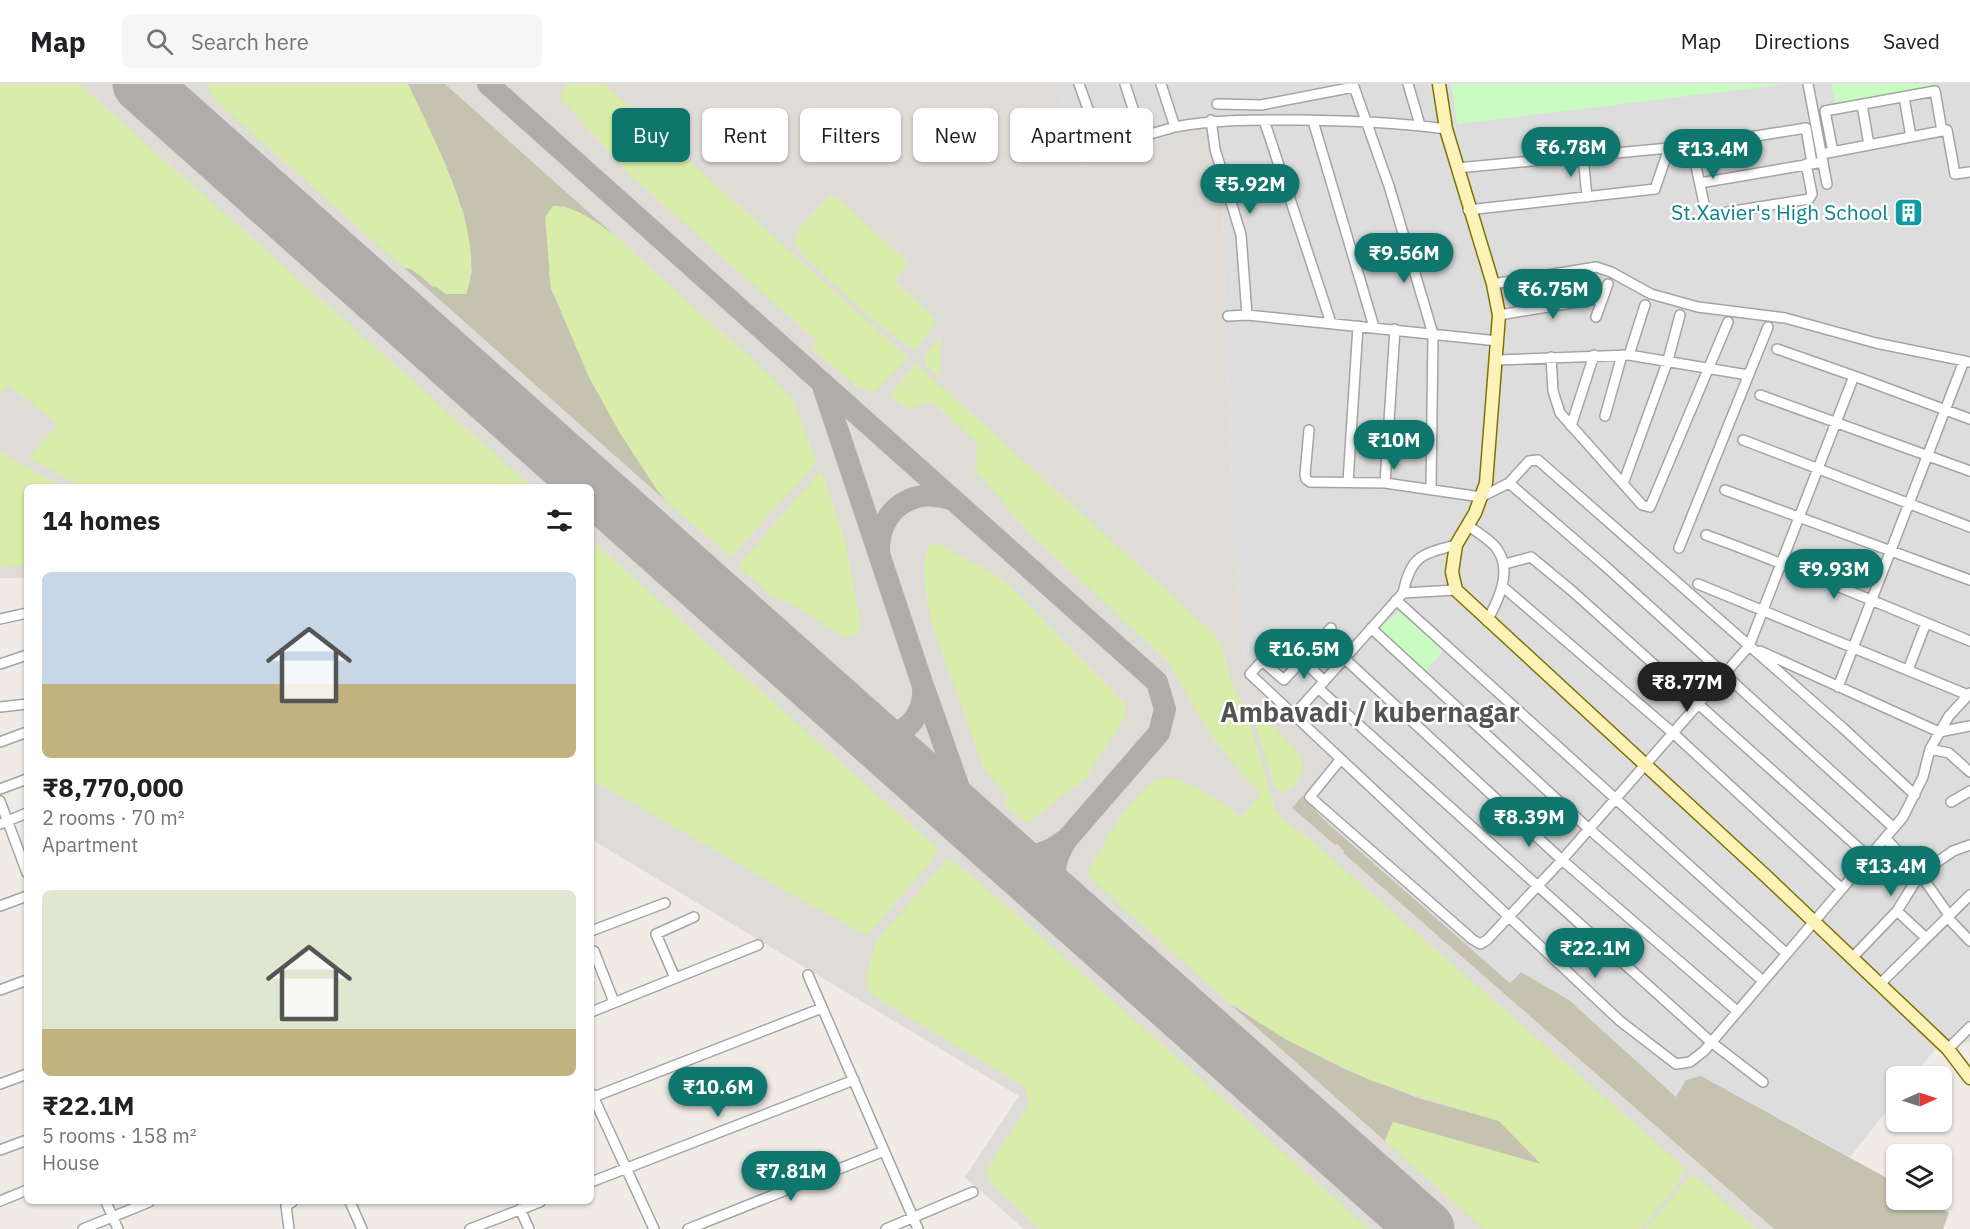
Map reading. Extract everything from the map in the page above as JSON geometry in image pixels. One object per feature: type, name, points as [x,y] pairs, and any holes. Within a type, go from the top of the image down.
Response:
[{"type":"street","points":[[1079,84],[1088,108]]},
{"type":"street","points":[[1125,84],[1133,108]]},
{"type":"street","points":[[1161,84],[1175,127]]},
{"type":"street","points":[[1408,84],[1420,125]]},
{"type":"street","points":[[1439,84],[1446,129],[1468,210],[1493,284],[1499,315],[1485,483],[1456,544],[1452,572],[1456,590],[1880,984],[1948,1049],[1970,1078]]},
{"type":"street","points":[[1808,84],[1827,184]]},
{"type":"street","points":[[1217,104],[1261,105],[1354,86],[1389,186],[1433,334],[1431,488]]},
{"type":"street","points":[[1833,152],[1825,111],[1935,91],[1942,131]]},
{"type":"street","points":[[1904,97],[1911,137]]},
{"type":"street","points":[[1862,105],[1869,145]]},
{"type":"street","points":[[1153,133],[1211,120],[1365,121],[1446,129]]},
{"type":"street","points":[[1211,120],[1215,148],[1241,235],[1247,315]]},
{"type":"street","points":[[1264,120],[1331,324]]},
{"type":"street","points":[[1313,121],[1374,327]]},
{"type":"street","points":[[1806,128],[1812,194],[1807,200],[1709,215],[1706,213],[1700,183],[1693,152],[1696,146],[1806,128]]},
{"type":"street","points":[[1700,183],[1809,164],[1833,152],[1947,130],[1955,174],[1970,172]]},
{"type":"street","points":[[1457,168],[1669,148],[1655,189],[1468,210]]},
{"type":"street","points":[[1582,156],[1587,197]]},
{"type":"street","points":[[1493,284],[1596,267],[1611,272],[1651,294],[1698,307],[1785,318],[1876,343],[1967,361],[1946,409],[1838,687]]},
{"type":"street","points":[[1596,317],[1608,284]]},
{"type":"street","points":[[1499,315],[1602,298]]},
{"type":"street","points":[[1605,416],[1645,305]]},
{"type":"street","points":[[1228,316],[1247,315],[1498,341]]},
{"type":"street","points":[[1623,484],[1668,360],[1680,315]]},
{"type":"street","points":[[1551,357],[1556,404],[1560,413],[1642,505],[1650,507],[1728,322]]},
{"type":"street","points":[[1348,482],[1358,326]]},
{"type":"street","points":[[1679,548],[1768,327]]},
{"type":"street","points":[[1385,483],[1395,329]]},
{"type":"street","points":[[1777,349],[1970,419]]},
{"type":"street","points":[[1571,426],[1594,355]]},
{"type":"street","points":[[1497,360],[1626,355],[1668,360],[1748,375]]},
{"type":"street","points":[[1340,760],[1310,797],[1472,939],[1480,944],[1487,940],[1562,860],[1749,646],[1838,423],[1854,376]]},
{"type":"street","points":[[1760,395],[1970,471]]},
{"type":"street","points":[[1309,430],[1306,479],[1310,482],[1385,483],[1480,497],[1509,483],[1530,460],[1538,460],[1915,795]]},
{"type":"street","points":[[1743,440],[1970,527]]},
{"type":"street","points":[[1509,483],[1725,673],[1894,828]]},
{"type":"street","points":[[1725,490],[1801,516],[1970,580]]},
{"type":"street","points":[[1467,525],[1497,548],[1505,564],[1502,586],[1487,621]]},
{"type":"street","points":[[1706,535],[1782,562],[1871,602],[1970,640]]},
{"type":"street","points":[[1294,715],[1400,597],[1408,570],[1429,552],[1456,544]]},
{"type":"street","points":[[1505,564],[1531,557],[1572,590],[1870,858]]},
{"type":"street","points":[[1331,628],[1284,680],[1262,661],[1250,674],[1620,1021],[1676,1064],[1690,1062],[1711,1042],[1894,828],[1915,795],[1923,777],[1930,749],[1939,732],[1969,694],[1698,584]]},
{"type":"street","points":[[1502,586],[1673,733],[1842,889]]},
{"type":"street","points":[[1400,597],[1456,590]]},
{"type":"street","points":[[1400,597],[1616,799],[1786,953]]},
{"type":"street","points":[[0,619],[24,614]]},
{"type":"street","points":[[1908,670],[1926,623]]},
{"type":"street","points":[[1371,628],[1589,829],[1763,981]]},
{"type":"street","points":[[1749,646],[1939,732],[1970,726]]},
{"type":"street","points":[[0,664],[24,656]]},
{"type":"street","points":[[1344,658],[1562,860],[1737,1011]]},
{"type":"street","points":[[1302,659],[1321,685],[1538,885],[1711,1042],[1763,1082]]},
{"type":"street","points":[[0,707],[24,704]]},
{"type":"street","points":[[0,742],[24,733]]},
{"type":"street","points":[[1930,749],[1949,753],[1970,772]]},
{"type":"street","points":[[0,789],[24,779]]},
{"type":"street","points":[[1951,802],[1970,791]]},
{"type":"street","points":[[0,801],[4,822],[24,866]]},
{"type":"street","points":[[4,822],[24,814]]},
{"type":"street","points":[[1885,838],[1920,873],[1970,941]]},
{"type":"street","points":[[1852,958],[1897,911],[1920,873],[1953,851],[1970,845]]},
{"type":"street","points":[[1880,984],[1970,895]]},
{"type":"street","points":[[0,906],[24,897]]},
{"type":"street","points":[[594,931],[665,903]]},
{"type":"street","points":[[1951,913],[1970,905]]},
{"type":"street","points":[[1897,911],[1926,938]]},
{"type":"street","points":[[675,978],[656,934],[694,917]]},
{"type":"street","points":[[594,1011],[758,945]]},
{"type":"street","points":[[594,951],[614,1002]]},
{"type":"street","points":[[808,975],[918,1229]]},
{"type":"street","points":[[0,990],[24,981]]},
{"type":"street","points":[[594,1095],[822,1008]]},
{"type":"street","points":[[1948,1049],[1970,1027]]},
{"type":"street","points":[[0,1084],[24,1075]]},
{"type":"street","points":[[594,1181],[854,1080]]},
{"type":"street","points":[[594,1100],[654,1229]]},
{"type":"street","points":[[0,1150],[24,1141]]},
{"type":"street","points":[[688,1229],[884,1151]]},
{"type":"street","points":[[0,1201],[24,1191]]},
{"type":"street","points":[[886,1229],[973,1192]]},
{"type":"street","points":[[107,1204],[118,1229]]},
{"type":"street","points":[[83,1229],[145,1204]]},
{"type":"street","points":[[289,1204],[286,1206],[290,1229]]},
{"type":"street","points":[[351,1204],[362,1229]]},
{"type":"street","points":[[470,1229],[534,1204]]},
{"type":"street","points":[[520,1209],[529,1229]]},
{"type":"shaded area","points":[[0,84],[1056,84],[1063,108],[1010,108],[1010,162],[1079,162],[1081,168],[1097,162],[1153,162],[1153,141],[1172,134],[1200,130],[1209,132],[1223,183],[1225,324],[1234,523],[1245,677],[1332,763],[1292,808],[1345,851],[1343,853],[1774,1229],[1024,1229],[965,1177],[1019,1096],[594,841],[594,484],[24,484],[24,578],[0,578]]},
{"type":"shaded area","points":[[408,84],[445,84],[613,234],[582,214],[563,206],[549,274],[551,288],[589,377],[620,433],[666,501],[404,268],[411,268],[433,287],[472,273],[464,214]]},
{"type":"shaded area","points":[[1056,84],[1970,84],[1970,1042],[1936,1048],[1922,1066],[1886,1066],[1886,1112],[1850,1157],[1701,1076],[1676,1097],[1569,1000],[1521,972],[1510,983],[1323,819],[1303,795],[1332,763],[1245,677],[1234,523],[1225,324],[1223,183],[1200,130],[1172,134],[1153,141],[1153,108],[1063,108]]},
{"type":"shaded area","points":[[1079,162],[1097,162],[1081,168]]},
{"type":"shaded area","points":[[1303,795],[1323,819],[1510,983],[1521,972],[1569,1000],[1676,1097],[1686,1080],[1701,1076],[1886,1178],[1886,1210],[1943,1210],[1949,1213],[1943,1229],[1774,1229],[1343,853],[1344,851],[1337,844],[1335,845],[1292,808]]},
{"type":"shaded area","points":[[1230,1004],[1287,1040],[1344,1069],[1418,1098],[1499,1121],[1542,1165],[1393,1122],[1385,1141]]},
{"type":"green space","points":[[0,84],[79,84],[529,484],[76,484],[28,457],[58,425],[9,385],[0,394]]},
{"type":"green space","points":[[205,84],[408,84],[443,159],[464,217],[470,245],[471,271],[466,294],[446,294],[411,269],[404,268],[217,102]]},
{"type":"green space","points":[[566,84],[604,84],[631,108],[612,108],[612,155],[561,99]]},
{"type":"green space","points":[[1451,84],[1787,84],[1457,124]]},
{"type":"green space","points":[[1831,84],[1934,84],[1935,88],[1837,112]]},
{"type":"green space","points":[[690,161],[906,356],[907,360],[873,393],[856,386],[811,348],[817,341],[618,162]]},
{"type":"green space","points":[[830,195],[839,199],[907,261],[906,266],[894,280],[937,321],[916,349],[892,335],[874,320],[835,286],[794,245],[798,230]]},
{"type":"green space","points":[[553,206],[577,211],[613,234],[778,383],[793,400],[817,462],[731,557],[666,501],[657,490],[620,433],[589,377],[551,288],[545,217]]},
{"type":"green space","points":[[941,335],[940,377],[926,365],[924,357]]},
{"type":"green space","points":[[914,365],[918,365],[1214,634],[1221,644],[1231,680],[1249,720],[1275,809],[1284,821],[1308,838],[1685,1168],[1675,1189],[1640,1229],[1484,1229],[1385,1141],[1393,1122],[1541,1164],[1499,1121],[1372,1081],[1287,1040],[1239,1007],[1230,1004],[1087,875],[1120,818],[1132,802],[1156,781],[1168,778],[1185,782],[1216,799],[1241,817],[1261,794],[1239,771],[1208,731],[1168,661],[1032,536],[978,473],[975,466],[978,444],[932,402],[908,409],[890,396]]},
{"type":"green space","points":[[0,452],[57,484],[24,484],[24,566],[0,567]]},
{"type":"green space","points":[[821,470],[845,541],[860,621],[859,632],[850,638],[840,635],[789,602],[772,597],[738,566]]},
{"type":"green space","points":[[594,543],[938,849],[932,861],[867,935],[594,781]]},
{"type":"green space","points":[[937,543],[994,574],[1009,585],[1125,704],[1125,715],[1122,722],[1086,778],[1027,823],[1004,804],[1008,797],[984,769],[932,625],[925,587],[924,561],[929,545]]},
{"type":"green space","points":[[1401,609],[1444,650],[1424,673],[1380,629]]},
{"type":"green space","points":[[1253,706],[1298,751],[1303,764],[1297,781],[1282,794],[1275,787],[1250,709]]},
{"type":"green space","points":[[948,859],[975,878],[1369,1229],[1040,1229],[995,1187],[989,1180],[987,1169],[1029,1104],[1025,1087],[879,999],[868,989],[867,972],[876,941]]},
{"type":"green space","points":[[1692,1174],[1694,1175],[1756,1229],[1646,1229]]},
{"type":"taxiway","points":[[170,84],[181,116],[191,129]]},
{"type":"taxiway","points":[[488,84],[1157,682],[1165,709],[1159,733],[1067,839],[1056,865],[1055,876],[1061,896],[1085,926]]},
{"type":"taxiway","points":[[822,383],[923,686],[918,713],[900,731],[881,733],[858,724]]},
{"type":"taxiway","points":[[879,551],[880,536],[885,523],[902,503],[927,496],[955,501]]},
{"type":"taxiway","points":[[925,691],[972,825]]},
{"type":"taxiway","points":[[986,838],[1016,853],[1026,855],[1044,852],[1065,840]]},
{"type":"runway","points":[[141,84],[590,484]]},
{"type":"runway","points":[[594,488],[1426,1229]]},
{"type":"place","name":"St.Xavier's High School","points":[[1909,212]]},
{"type":"district","name":"Ambavadi / kubernagar","points":[[1370,711]]}]
